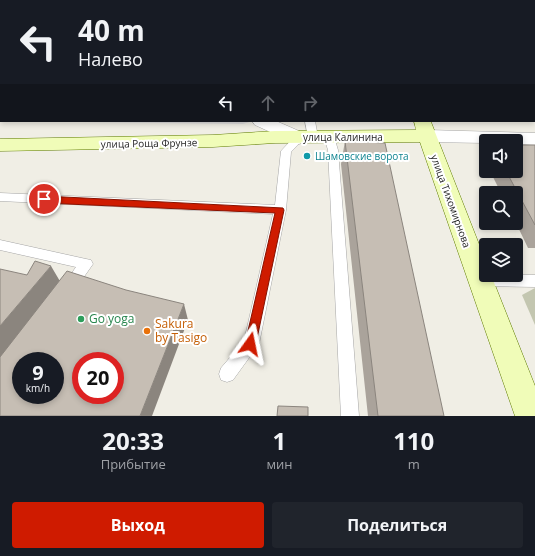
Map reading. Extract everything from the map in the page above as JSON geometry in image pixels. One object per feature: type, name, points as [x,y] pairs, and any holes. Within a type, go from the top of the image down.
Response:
[{"type":"main road","name":"улица Калинина","points":[[312,133],[425,129]]},
{"type":"main road","name":"улица Тихомирнова","points":[[425,129],[479,277]]},
{"type":"main road","name":"улица Роща Фрунзе","points":[[0,145],[190,142],[312,133]]},
{"type":"main road","name":"улица Тихомирнова","points":[[481,282],[531,416]]},
{"type":"street","name":"улица Калинина","points":[[265,122],[312,133]]},
{"type":"street","points":[[425,129],[535,138]]},
{"type":"lane","points":[[227,374],[250,344],[280,210],[286,151],[312,133],[334,158],[350,416]]},
{"type":"lane","points":[[0,197],[280,210]]},
{"type":"lane","points":[[0,245],[86,264],[60,298]]},
{"type":"lane","points":[[523,281],[535,281]]},
{"type":"shaded area","points":[[81,122],[250,122],[243,124]]},
{"type":"shaded area","points":[[535,288],[535,325],[522,295]]},
{"type":"building","points":[[345,141],[385,143],[444,416],[378,416]]},
{"type":"building","points":[[523,145],[535,145],[535,225],[523,203],[523,186],[514,186],[510,178],[523,178]]},
{"type":"building","points":[[35,261],[51,266],[0,326],[0,269],[27,275]]},
{"type":"building","points":[[67,271],[126,290],[184,304],[140,416],[0,416],[0,357]]},
{"type":"building","points":[[278,406],[308,407],[308,416],[277,416]]},
{"type":"place","name":"Шамовские ворота","points":[[307,156]]},
{"type":"place","name":"Go yoga","points":[[81,319]]},
{"type":"place","name":"Sakura by Tasigo","points":[[147,331]]},
{"type":"route","points":[[44,199],[280,210],[250,344]]}]
